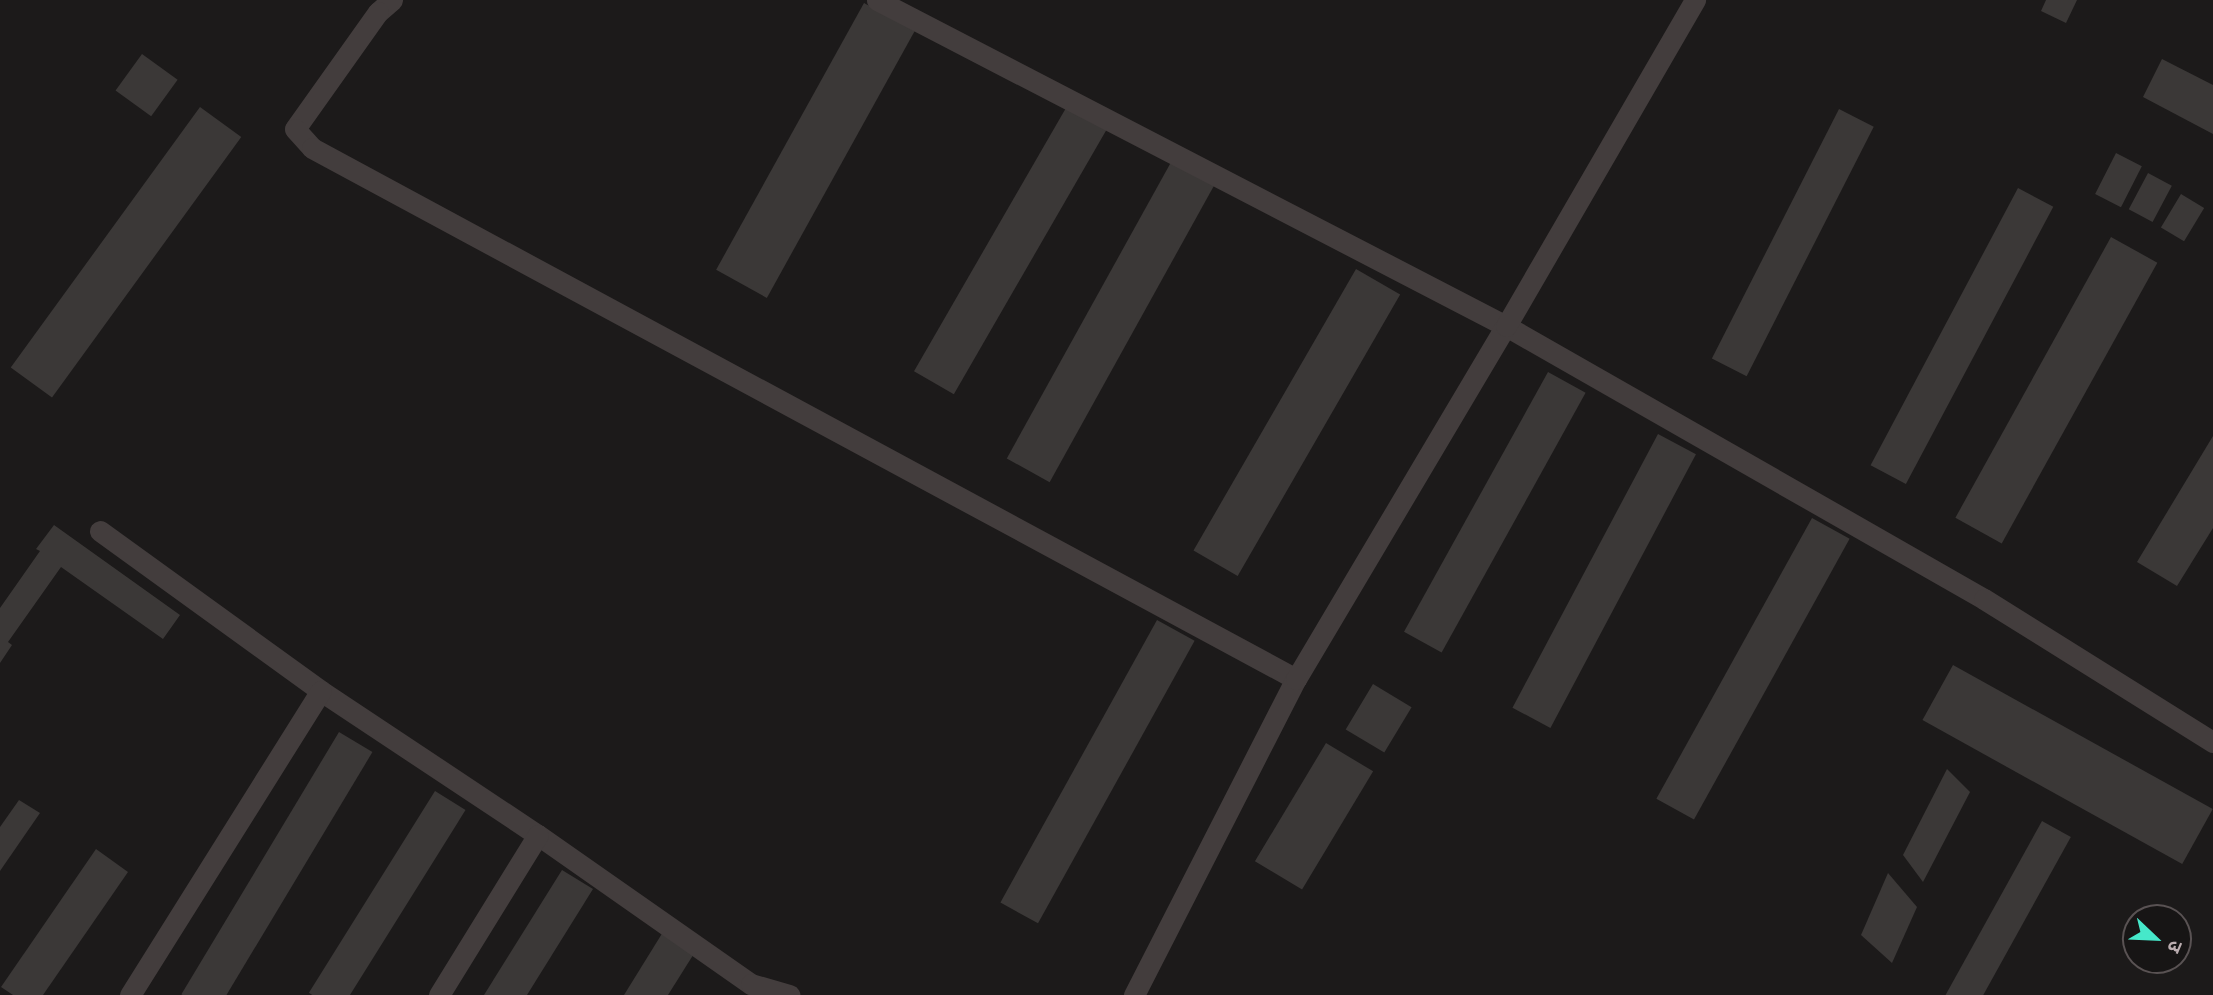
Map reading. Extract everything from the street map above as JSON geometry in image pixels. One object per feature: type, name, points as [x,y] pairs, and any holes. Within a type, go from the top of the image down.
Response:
[{"type":"street","points":[[392,0],[378,12],[295,129],[312,148],[1296,679]]},
{"type":"street","points":[[877,0],[1506,326],[1984,599],[2213,742]]},
{"type":"street","points":[[1134,995],[1296,679],[1506,326],[1695,0]]},
{"type":"street","points":[[100,531],[321,691],[538,835],[747,989],[789,995]]},
{"type":"street","points":[[130,995],[321,691]]},
{"type":"street","points":[[439,995],[538,835]]},
{"type":"building","points":[[2046,0],[2077,0],[2066,23],[2041,11]]},
{"type":"building","points":[[864,3],[915,31],[767,298],[716,270]]},
{"type":"building","points":[[142,54],[178,80],[151,116],[116,90]]},
{"type":"building","points":[[2162,59],[2213,85],[2213,134],[2143,97]]},
{"type":"building","points":[[1070,101],[1110,124],[954,394],[914,371]]},
{"type":"building","points":[[200,107],[241,137],[52,397],[11,368]]},
{"type":"building","points":[[1839,109],[1874,127],[1747,376],[1712,358]]},
{"type":"building","points":[[2116,153],[2142,166],[2121,207],[2095,194]]},
{"type":"building","points":[[1175,155],[1218,179],[1050,482],[1007,458]]},
{"type":"building","points":[[2148,173],[2172,186],[2153,222],[2129,209]]},
{"type":"building","points":[[2018,188],[2053,207],[1906,484],[1871,465]]},
{"type":"building","points":[[2181,194],[2204,208],[2184,241],[2161,227]]},
{"type":"building","points":[[2111,237],[2157,263],[2002,543],[1955,518]]},
{"type":"building","points":[[1356,269],[1400,294],[1238,576],[1194,550]]},
{"type":"building","points":[[1548,372],[1586,393],[1442,653],[1404,632]]},
{"type":"building","points":[[1658,434],[1696,454],[1550,728],[1512,708]]},
{"type":"building","points":[[2213,436],[2213,528],[2177,586],[2137,562]]},
{"type":"building","points":[[1812,518],[1850,539],[1694,820],[1656,799]]},
{"type":"building","points":[[54,525],[180,615],[163,639],[61,567],[8,642],[12,645],[0,663],[0,608],[40,551],[36,549]]},
{"type":"building","points":[[1157,620],[1195,641],[1038,923],[1000,903]]},
{"type":"building","points":[[1953,665],[2213,809],[2182,864],[1922,720]]},
{"type":"building","points":[[1373,684],[1412,707],[1384,753],[1346,729]]},
{"type":"building","points":[[339,732],[372,752],[226,995],[181,994]]},
{"type":"building","points":[[1326,743],[1373,771],[1302,890],[1255,861]]},
{"type":"building","points":[[1947,769],[1970,792],[1923,882],[1903,855]]},
{"type":"building","points":[[435,791],[466,810],[350,995],[309,993]]},
{"type":"building","points":[[19,800],[40,813],[0,871],[0,827]]},
{"type":"building","points":[[2042,821],[2071,837],[1983,995],[1946,995]]},
{"type":"building","points":[[96,849],[128,872],[43,995],[13,995],[1,987]]},
{"type":"building","points":[[562,870],[593,889],[527,995],[484,995]]},
{"type":"building","points":[[1888,873],[1917,907],[1892,963],[1861,935]]},
{"type":"building","points":[[663,932],[695,952],[668,995],[624,995]]}]
